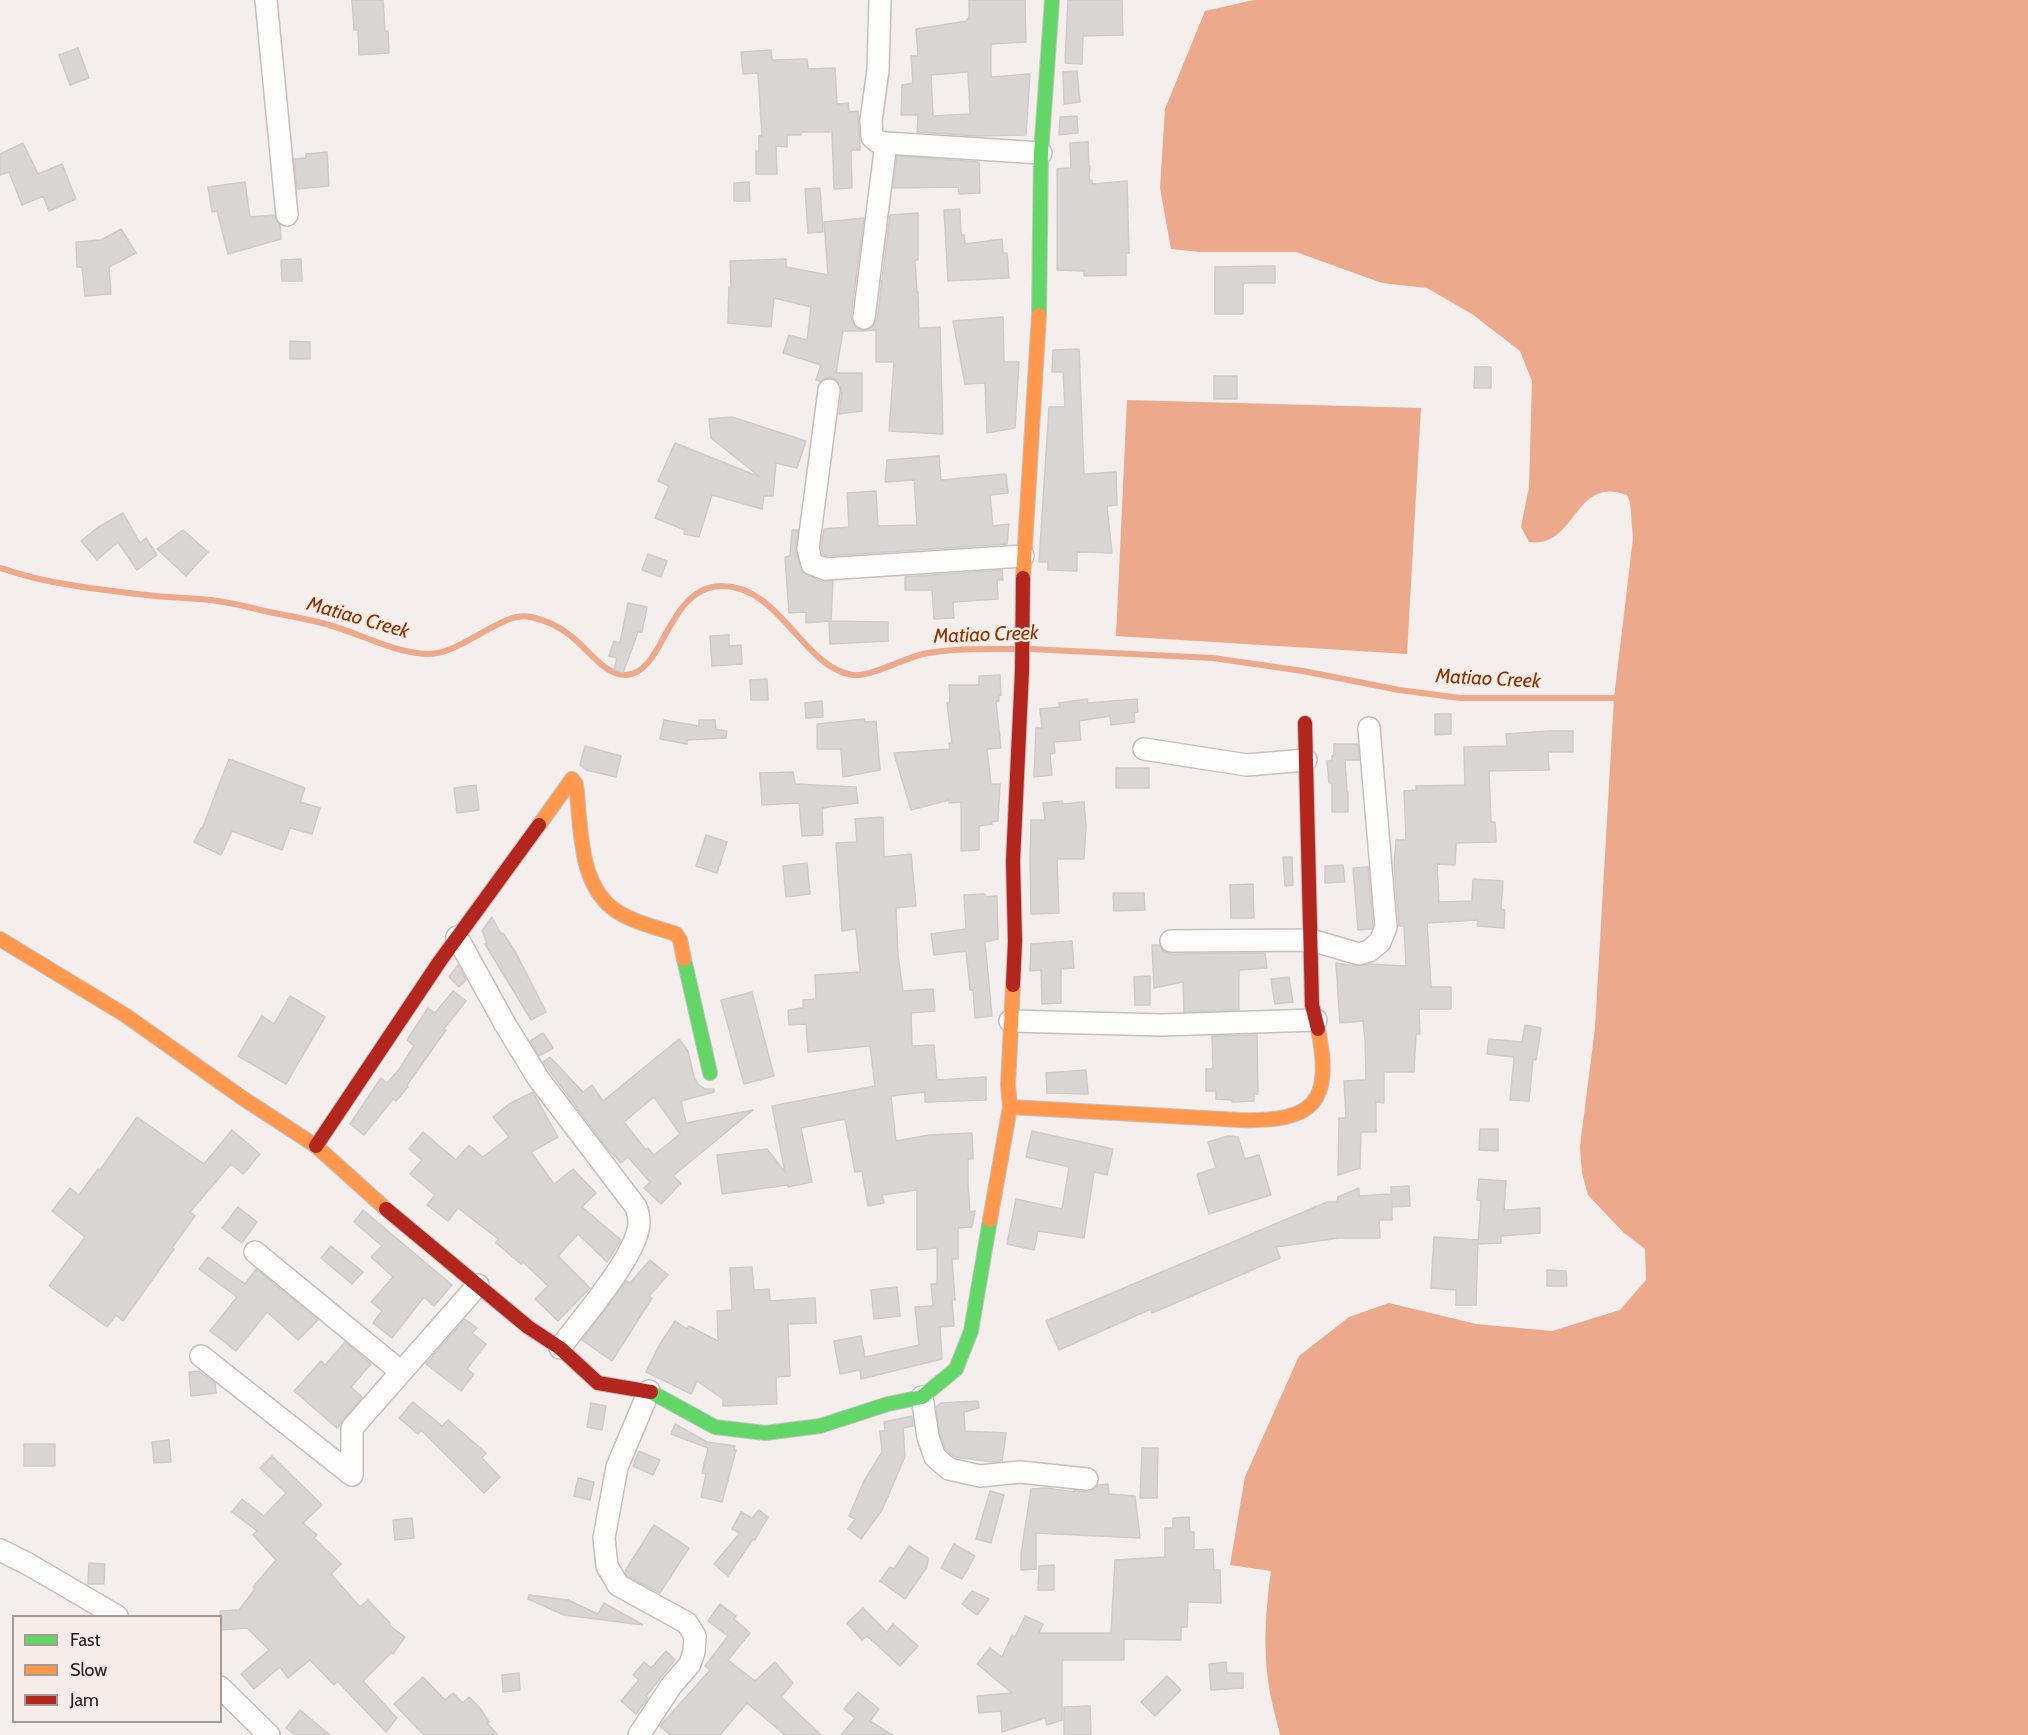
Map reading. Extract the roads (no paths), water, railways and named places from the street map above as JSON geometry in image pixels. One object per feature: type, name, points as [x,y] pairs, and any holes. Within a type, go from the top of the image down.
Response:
[{"type":"street","points":[[266,0],[287,215]]},
{"type":"street","points":[[880,0],[878,70],[871,121],[872,137],[878,142],[886,143],[1041,153]]},
{"type":"street","points":[[0,939],[125,1015],[241,1097],[316,1146],[388,1211],[528,1327],[560,1348],[598,1383],[649,1391],[715,1427],[765,1433],[820,1426],[888,1404],[922,1397],[956,1369],[971,1331],[1010,1107],[1008,1085],[1015,941],[1013,861],[1022,671],[1023,556],[1040,300],[1041,153],[1052,0]]},
{"type":"street","points":[[864,318],[886,143]]},
{"type":"street","points":[[829,390],[808,549],[812,564],[825,569],[1023,556]]},
{"type":"street","points":[[1010,1107],[1198,1118],[1272,1119],[1296,1113],[1314,1105],[1321,1092],[1323,1062],[1312,1005],[1305,723]]},
{"type":"street","points":[[1171,941],[1311,940],[1359,954],[1369,951],[1380,942],[1386,927],[1369,728]]},
{"type":"street","points":[[1144,750],[1247,765],[1306,760]]},
{"type":"street","points":[[316,1146],[457,937],[574,779],[588,874],[597,891],[613,909],[676,934],[680,940],[710,1073]]},
{"type":"street","points":[[457,937],[538,1078],[636,1207],[639,1217],[639,1229],[632,1247],[610,1281],[560,1348]]},
{"type":"street","points":[[1010,1021],[1162,1025],[1316,1020]]},
{"type":"street","points":[[255,1252],[400,1371]]},
{"type":"street","points":[[201,1356],[352,1475],[351,1428],[478,1286]]},
{"type":"street","points":[[646,1732],[671,1686],[690,1664],[694,1652],[694,1636],[687,1623],[618,1585],[607,1566],[604,1538],[617,1467],[649,1391]]},
{"type":"street","points":[[922,1397],[928,1437],[935,1457],[949,1469],[980,1476],[1020,1472],[1087,1479]]},
{"type":"street","points":[[0,1550],[114,1615]]},
{"type":"street","points":[[222,1689],[269,1735]]},
{"type":"waterway","name":"Matiao Creek","points":[[0,568],[38,579],[86,588],[233,604],[323,623],[413,653],[426,654],[454,648],[507,620],[531,617],[562,630],[610,671],[626,675],[639,671],[650,661],[677,615],[688,601],[702,591],[720,586],[741,589],[759,598],[775,611],[819,658],[835,669],[853,675],[869,673],[934,652],[1013,649]]},
{"type":"waterway","name":"Matiao Creek","points":[[1030,649],[1213,658],[1303,671],[1399,690],[1460,698],[1614,698]]}]
